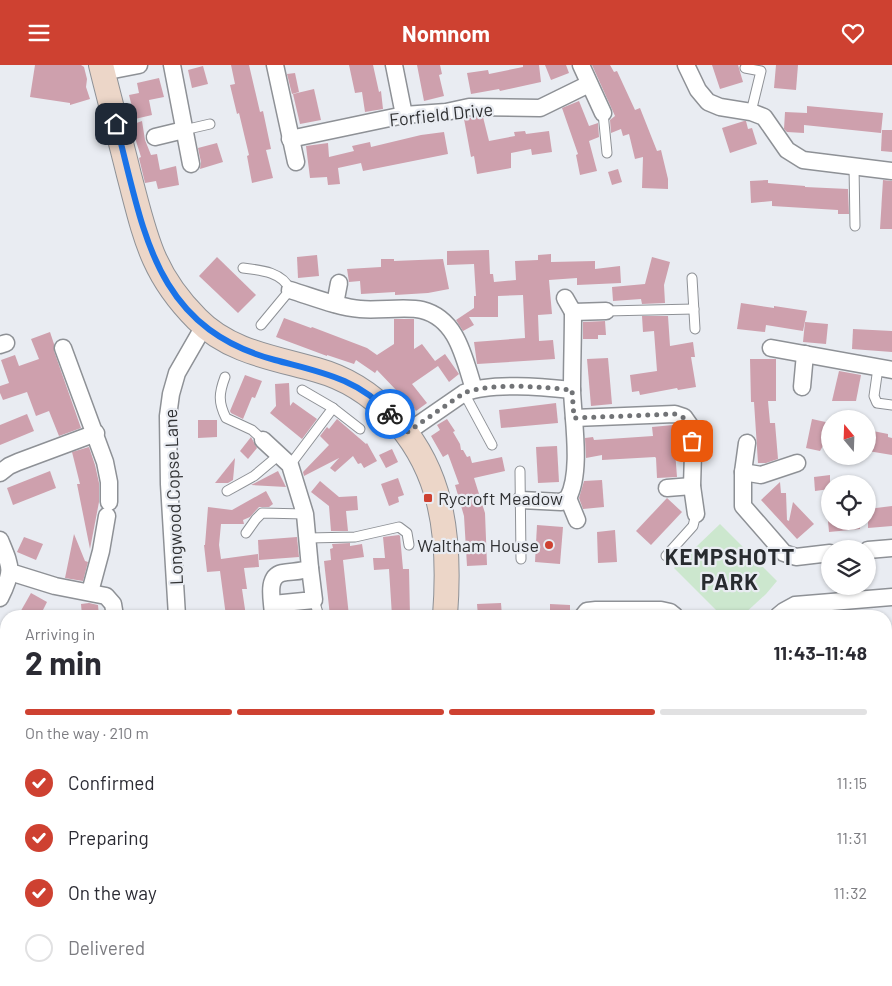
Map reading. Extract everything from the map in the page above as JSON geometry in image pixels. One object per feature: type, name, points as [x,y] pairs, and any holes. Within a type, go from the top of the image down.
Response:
[{"type":"street","points":[[139,65],[102,69],[150,251],[166,282],[204,326],[226,341],[259,355],[318,370],[353,385],[386,409],[406,433],[428,469],[437,494],[441,512],[446,578],[445,610]]},
{"type":"street","points":[[172,65],[191,164]]},
{"type":"street","points":[[275,65],[296,162]]},
{"type":"street","points":[[394,65],[404,115]]},
{"type":"street","points":[[581,65],[603,113]]},
{"type":"street","points":[[686,65],[698,90],[708,102],[720,107],[752,111],[764,117],[787,150],[803,160],[892,171]]},
{"type":"street","name":"Forfield Drive","points":[[290,139],[404,115],[446,112],[469,107],[540,108],[589,84]]},
{"type":"street","points":[[155,137],[184,130]]},
{"type":"street","points":[[334,303],[338,283]]},
{"type":"street","points":[[290,290],[358,309],[421,310],[436,316],[448,324],[455,334],[469,391]]},
{"type":"street","points":[[520,500],[561,501],[568,498],[572,492],[576,462],[569,305],[606,311]]},
{"type":"street","name":"Longwood Copse Lane","points":[[177,610],[169,484],[168,416],[171,394],[177,373],[204,326]]},
{"type":"street","points":[[63,348],[96,433],[109,482],[108,509],[101,551],[90,592]]},
{"type":"street","points":[[771,348],[885,369]]},
{"type":"street","points":[[802,387],[805,354]]},
{"type":"street","points":[[406,433],[469,391],[534,386],[572,390]]},
{"type":"street","points":[[574,418],[675,414],[684,417],[691,427],[693,453],[692,486],[696,514]]},
{"type":"street","points":[[0,473],[8,466],[96,433]]},
{"type":"street","points":[[263,440],[284,460],[305,514],[316,608],[273,610],[271,584],[274,578],[281,573],[304,571],[310,568]]},
{"type":"street","points":[[747,443],[743,472],[743,506],[784,553],[796,557],[821,554]]},
{"type":"street","points":[[743,472],[760,475],[797,463]]},
{"type":"street","points":[[667,488],[692,486]]},
{"type":"street","points":[[568,498],[577,520]]},
{"type":"street","points":[[0,539],[9,562],[10,572],[0,598]]},
{"type":"street","points":[[876,549],[892,548]]},
{"type":"street","points":[[10,572],[55,586],[90,592],[109,598],[114,610]]},
{"type":"street","points":[[786,610],[796,605],[892,597]]},
{"type":"street","points":[[596,610],[661,610]]},
{"type":"lane","points":[[746,68],[761,71],[752,111]]},
{"type":"lane","points":[[603,113],[607,153]]},
{"type":"lane","points":[[184,130],[210,123]]},
{"type":"lane","points":[[854,166],[855,226]]},
{"type":"lane","points":[[243,269],[261,270],[278,276],[288,284],[290,290],[261,325]]},
{"type":"lane","points":[[692,278],[695,329]]},
{"type":"lane","points":[[606,311],[694,309]]},
{"type":"lane","points":[[885,369],[874,396],[877,403],[892,405]]},
{"type":"lane","points":[[225,377],[219,400],[226,418],[252,430],[263,440]]},
{"type":"lane","points":[[302,390],[333,408],[360,429]]},
{"type":"lane","points":[[469,391],[492,445]]},
{"type":"lane","points":[[228,491],[284,460],[333,408]]},
{"type":"lane","points":[[520,471],[521,559]]},
{"type":"lane","points":[[246,533],[262,513],[305,514]]},
{"type":"lane","points":[[666,556],[693,526],[696,514]]},
{"type":"lane","points":[[308,538],[355,537],[399,527],[407,533],[409,545]]},
{"type":"green space","points":[[720,524],[777,581],[749,610],[716,610],[674,568]]},
{"type":"building","points":[[35,65],[81,65],[84,67],[87,79],[86,87],[90,99],[70,105],[70,103],[30,97]]},
{"type":"building","points":[[231,65],[249,65],[260,112],[263,111],[271,149],[266,150],[273,178],[252,183],[247,156],[249,155],[230,85],[235,84]]},
{"type":"building","points":[[349,65],[373,65],[379,92],[381,91],[383,109],[365,112],[362,92],[355,93]]},
{"type":"building","points":[[417,65],[440,65],[442,74],[439,75],[444,96],[424,101]]},
{"type":"building","points":[[523,65],[539,65],[541,82],[500,91],[499,89],[471,94],[467,73],[488,70],[489,74],[523,67]]},
{"type":"building","points":[[545,65],[566,65],[569,73],[551,80]]},
{"type":"building","points":[[592,65],[610,65],[614,72],[617,71],[635,110],[640,108],[657,151],[661,150],[668,179],[668,189],[642,188],[643,157],[635,159],[629,134],[623,136],[621,129],[611,133],[610,120],[615,116]]},
{"type":"building","points":[[712,65],[738,65],[743,82],[720,89]]},
{"type":"building","points":[[776,65],[798,65],[796,90],[774,88]]},
{"type":"building","points":[[203,66],[208,84],[192,88],[188,70]]},
{"type":"building","points":[[295,73],[299,92],[292,94],[287,74]]},
{"type":"building","points":[[159,78],[164,97],[149,100],[152,115],[135,119],[129,95],[139,93],[137,83]]},
{"type":"building","points":[[314,89],[321,120],[300,124],[293,94]]},
{"type":"building","points":[[579,101],[589,126],[598,123],[599,137],[589,141],[597,171],[580,175],[576,155],[578,154],[562,108]]},
{"type":"building","points":[[807,106],[883,113],[881,133],[804,125],[804,133],[787,132],[784,129],[785,112],[807,113]]},
{"type":"building","points":[[483,117],[489,141],[515,136],[514,132],[525,131],[526,134],[549,131],[552,152],[532,155],[531,149],[511,153],[511,168],[477,174],[474,156],[471,157],[464,119]]},
{"type":"building","points":[[142,121],[145,140],[151,155],[157,154],[160,170],[176,166],[179,185],[158,189],[156,181],[145,183],[139,158],[141,157],[131,125]]},
{"type":"building","points":[[746,121],[748,129],[752,128],[757,144],[730,153],[722,128]]},
{"type":"building","points":[[882,130],[892,130],[892,152],[881,151]]},
{"type":"building","points":[[444,132],[448,154],[363,171],[361,163],[338,168],[340,184],[328,185],[327,177],[310,178],[306,146],[328,143],[329,157],[354,151],[352,146],[370,142],[371,147],[421,135]]},
{"type":"building","points":[[217,143],[223,162],[200,169],[201,162],[198,148]]},
{"type":"building","points":[[618,169],[622,182],[612,185],[608,172]]},
{"type":"building","points":[[768,180],[768,183],[848,189],[849,214],[838,214],[838,210],[772,206],[772,201],[751,203],[750,181]]},
{"type":"building","points":[[883,180],[892,181],[892,229],[880,229]]},
{"type":"building","points":[[489,250],[490,274],[493,274],[494,282],[516,280],[515,261],[538,260],[538,255],[551,254],[551,262],[595,261],[595,269],[620,266],[621,283],[577,285],[577,278],[549,280],[552,314],[538,315],[539,341],[553,340],[555,359],[477,364],[474,342],[525,338],[523,295],[498,296],[498,317],[469,317],[474,325],[463,331],[456,320],[474,308],[474,296],[476,296],[474,264],[447,265],[447,251]]},
{"type":"building","points":[[317,255],[319,276],[298,278],[297,257]]},
{"type":"building","points":[[217,257],[256,295],[238,313],[199,276]]},
{"type":"building","points":[[652,257],[670,262],[664,285],[665,303],[642,304],[641,299],[613,301],[612,287],[645,284]]},
{"type":"building","points":[[381,259],[394,259],[394,261],[443,259],[449,289],[428,293],[395,295],[395,292],[361,294],[360,281],[349,282],[347,269],[381,267]]},
{"type":"building","points":[[741,303],[807,311],[803,331],[766,325],[765,332],[737,329]]},
{"type":"building","points":[[642,316],[668,316],[670,346],[693,342],[695,357],[691,357],[696,387],[678,390],[677,388],[640,395],[639,391],[632,392],[630,375],[657,371],[654,331],[643,332]]},
{"type":"building","points":[[284,318],[367,348],[377,355],[394,344],[394,319],[414,319],[414,349],[422,344],[435,361],[445,354],[459,374],[449,382],[438,366],[412,384],[427,403],[416,411],[413,406],[408,410],[395,393],[397,391],[377,370],[375,373],[356,360],[354,364],[276,337]]},
{"type":"building","points":[[605,321],[606,335],[598,335],[598,339],[583,339],[583,322]]},
{"type":"building","points":[[805,322],[828,324],[826,344],[803,342]]},
{"type":"building","points":[[853,329],[892,331],[892,352],[852,349]]},
{"type":"building","points":[[50,332],[54,351],[81,428],[59,436],[49,411],[36,416],[27,392],[3,400],[0,393],[0,386],[9,383],[1,360],[15,355],[19,366],[39,359],[31,339]]},
{"type":"building","points":[[608,358],[612,404],[591,406],[587,359]]},
{"type":"building","points":[[750,359],[776,359],[776,401],[768,401],[770,423],[775,423],[778,459],[766,463],[758,463],[754,402],[751,402]]},
{"type":"building","points":[[839,371],[861,375],[856,401],[832,401]]},
{"type":"building","points":[[245,375],[262,381],[255,398],[252,397],[243,419],[230,411]]},
{"type":"building","points":[[289,383],[290,406],[293,402],[317,419],[302,439],[270,413],[276,406],[275,384]]},
{"type":"building","points":[[556,403],[558,423],[501,428],[499,410]]},
{"type":"building","points":[[27,414],[34,431],[0,445],[0,425]]},
{"type":"building","points":[[337,419],[367,443],[377,461],[364,468],[361,463],[358,464],[353,456],[335,472],[330,468],[339,458],[304,476],[303,472],[329,445],[320,436]]},
{"type":"building","points":[[447,419],[455,431],[453,432],[460,444],[461,450],[463,450],[467,457],[470,456],[472,463],[502,457],[505,471],[474,478],[485,513],[487,565],[467,566],[464,516],[455,485],[459,484],[448,454],[443,457],[431,436],[440,430],[437,425]]},
{"type":"building","points":[[812,419],[821,421],[821,449],[820,451],[806,448]]},
{"type":"building","points":[[198,420],[217,420],[217,437],[198,438]]},
{"type":"building","points":[[673,425],[677,477],[657,478],[655,457],[602,460],[602,455],[586,458],[585,438],[593,437],[594,440],[653,436],[652,427]]},
{"type":"building","points":[[876,432],[888,434],[888,437],[892,438],[892,455],[876,452]]},
{"type":"building","points":[[251,437],[257,448],[248,459],[240,451]]},
{"type":"building","points":[[557,446],[559,482],[538,483],[536,447]]},
{"type":"building","points":[[89,447],[99,483],[99,502],[90,549],[77,484],[80,484],[72,452]]},
{"type":"building","points":[[392,449],[398,462],[386,468],[379,455]]},
{"type":"building","points":[[235,458],[233,480],[228,483],[215,483]]},
{"type":"building","points":[[50,471],[56,488],[13,505],[7,488]]},
{"type":"building","points":[[278,471],[286,487],[251,485]]},
{"type":"building","points":[[821,476],[821,490],[815,491],[814,477]]},
{"type":"building","points":[[398,478],[404,495],[398,497],[399,502],[389,506],[381,484]]},
{"type":"building","points":[[602,480],[604,507],[583,509],[579,498],[584,481]]},
{"type":"building","points":[[320,481],[339,497],[357,496],[358,510],[346,511],[348,531],[331,531],[329,506],[311,492]]},
{"type":"building","points":[[780,482],[781,493],[786,493],[787,520],[789,521],[793,502],[814,524],[797,539],[761,500]]},
{"type":"building","points":[[266,491],[273,504],[269,507],[259,507],[250,517],[243,520],[244,524],[221,524],[219,545],[221,559],[258,554],[259,567],[244,568],[247,589],[242,589],[245,610],[225,610],[220,571],[207,572],[204,545],[208,507],[232,510]]},
{"type":"building","points":[[667,498],[682,512],[651,545],[636,531]]},
{"type":"building","points":[[892,506],[892,526],[876,527],[876,508]]},
{"type":"building","name":"Waltham House","points":[[537,525],[563,527],[560,564],[535,562]]},
{"type":"building","points":[[615,530],[617,562],[598,563],[597,532]]},
{"type":"building","points":[[829,530],[850,530],[829,532]]},
{"type":"building","points":[[74,534],[85,561],[88,562],[83,581],[65,578]]},
{"type":"building","points":[[400,536],[403,569],[409,569],[410,610],[392,610],[389,569],[374,570],[373,558],[385,558],[383,537]]},
{"type":"building","points":[[24,537],[43,544],[36,560],[17,552]]},
{"type":"building","points":[[297,537],[299,557],[259,560],[258,540]]},
{"type":"building","points":[[350,543],[350,546],[362,544],[364,557],[343,560],[348,610],[329,610],[324,561],[331,560],[330,549],[333,548],[332,544]]},
{"type":"building","points":[[31,593],[47,602],[43,610],[21,610]]},
{"type":"building","points":[[501,603],[502,610],[478,610],[477,604]]},
{"type":"building","points":[[81,604],[98,605],[98,610],[82,610]]},
{"type":"building","points":[[550,604],[570,605],[570,610],[550,610]]},
{"type":"way so far","points":[[390,414],[406,433],[464,393],[474,389],[534,386],[572,390],[574,418],[675,414],[684,417],[691,427],[692,441]]},
{"type":"place","name":"Rycroft Meadow","points":[[428,498]]},
{"type":"place","name":"Waltham House","points":[[549,545]]},
{"type":"district","name":"KEMPSHOTT PARK","points":[[730,569]]},
{"type":"route","points":[[116,124],[150,251],[166,282],[198,320],[214,334],[226,341],[259,355],[335,376],[373,398],[390,414]]}]
